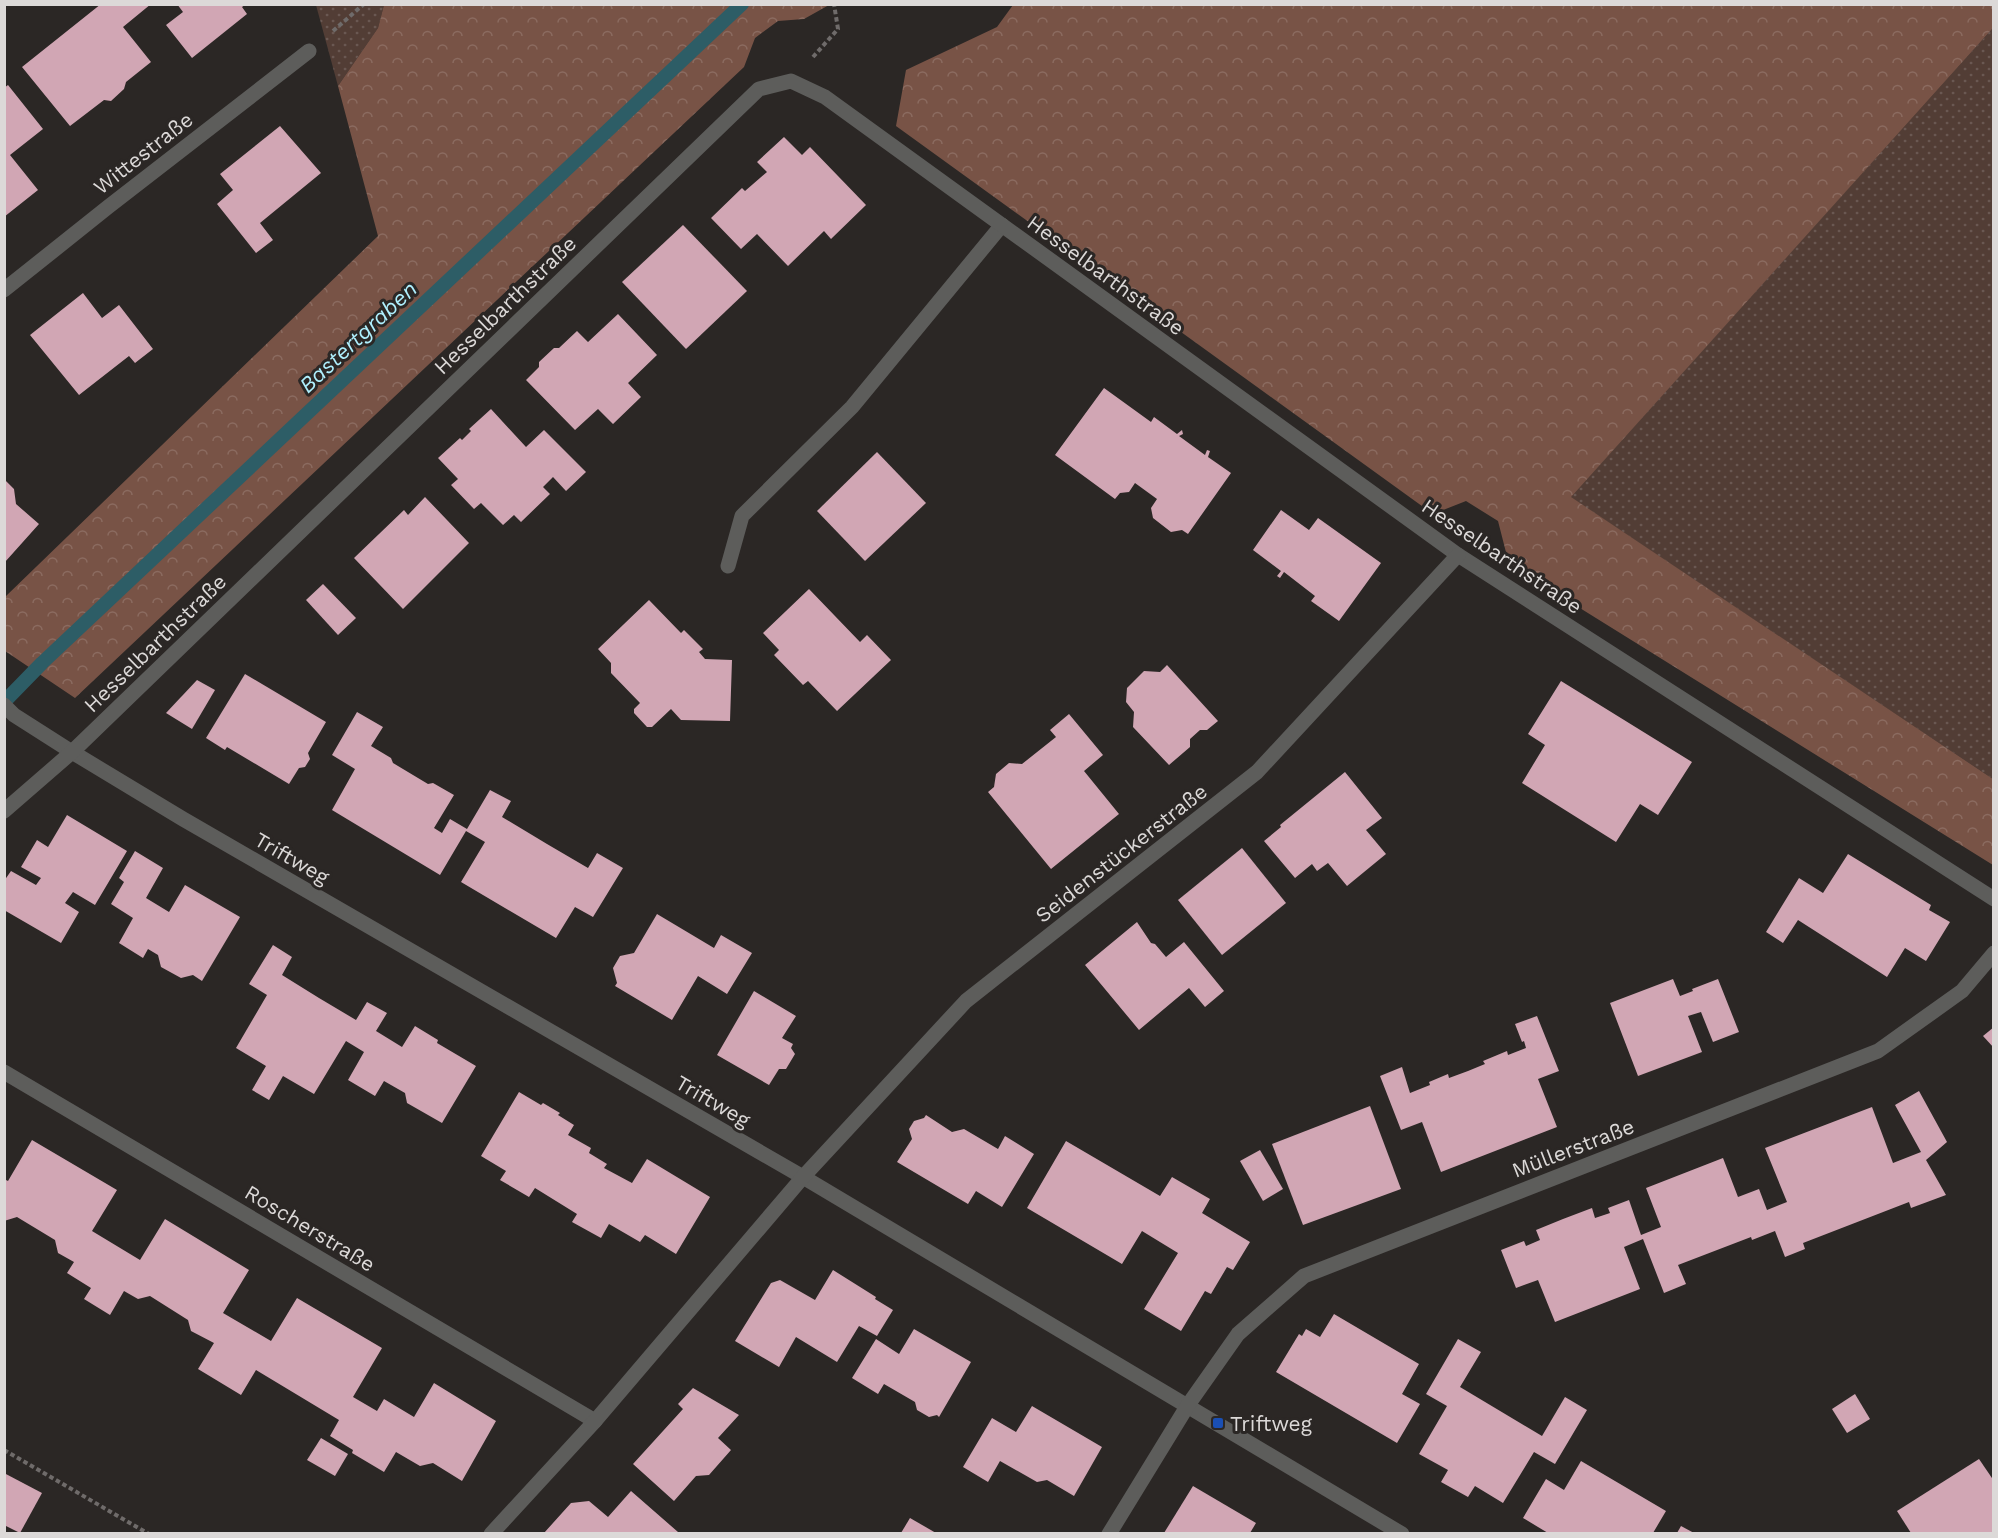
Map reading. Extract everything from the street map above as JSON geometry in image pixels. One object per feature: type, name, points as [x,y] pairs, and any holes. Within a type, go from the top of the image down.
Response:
[{"type":"street","name":"Wittestraße","points":[[4,290],[309,51]]},
{"type":"street","name":"Hesselbarthstraße","points":[[72,752],[759,89],[791,81],[825,97],[1458,555],[1994,899]]},
{"type":"street","name":"Hesselbarthstraße","points":[[728,566],[742,516],[852,407],[1002,225]]},
{"type":"street","name":"Seidenstückerstraße","points":[[803,1177],[966,1001],[1257,772],[1458,555]]},
{"type":"street","name":"Triftweg","points":[[9,710],[72,752],[183,819],[803,1177],[1402,1533]]},
{"type":"street","points":[[4,811],[72,752]]},
{"type":"street","name":"Müllerstraße","points":[[1109,1533],[1188,1405],[1238,1334],[1304,1276],[1878,1051],[1962,991],[1994,953]]},
{"type":"street","name":"Roscherstraße","points":[[4,1072],[595,1421]]},
{"type":"street","points":[[491,1533],[595,1421],[803,1177]]},
{"type":"path","points":[[309,51],[364,4]]},
{"type":"path","points":[[791,81],[838,29],[834,4]]},
{"type":"path","points":[[4,1450],[149,1533]]},
{"type":"shaded area","points":[[316,5],[384,5],[378,28],[338,86]]},
{"type":"shaded area","points":[[1993,28],[1993,779],[1570,497]]},
{"type":"green space","points":[[384,5],[829,5],[804,19],[778,21],[755,38],[744,67],[75,698],[5,651],[5,597],[378,236],[338,86],[378,28]]},
{"type":"green space","points":[[1013,5],[1993,5],[1993,28],[1571,497],[1993,779],[1993,865],[1509,564],[1498,521],[1466,501],[1433,514],[896,126],[906,70],[997,27]]},
{"type":"building","points":[[101,4],[151,4],[123,27],[151,62],[126,82],[124,89],[111,101],[104,100],[70,126],[22,67]]},
{"type":"building","points":[[177,4],[246,4],[242,7],[247,14],[192,58],[166,25],[183,12]]},
{"type":"building","points":[[8,85],[43,129],[10,155],[38,190],[4,217],[4,88]]},
{"type":"building","points":[[280,126],[321,173],[260,223],[273,240],[256,253],[217,204],[233,190],[220,174]]},
{"type":"building","points":[[784,137],[802,155],[810,147],[866,205],[831,239],[824,231],[788,266],[757,234],[741,249],[711,218],[742,188],[745,191],[767,172],[757,162]]},
{"type":"building","points":[[683,225],[747,291],[686,349],[622,282]]},
{"type":"building","points":[[83,293],[102,318],[119,305],[153,349],[135,363],[129,356],[79,395],[30,335]]},
{"type":"building","points":[[618,314],[657,355],[628,383],[641,397],[613,424],[598,409],[575,430],[526,380],[539,367],[539,362],[577,331],[588,342]]},
{"type":"building","points":[[1104,388],[1151,422],[1154,417],[1177,434],[1182,430],[1183,434],[1179,436],[1205,455],[1207,450],[1210,451],[1208,457],[1231,473],[1188,534],[1182,530],[1171,532],[1153,518],[1151,508],[1157,499],[1135,483],[1129,492],[1120,493],[1115,499],[1055,455]]},
{"type":"building","points":[[491,409],[526,447],[544,430],[586,472],[566,491],[553,477],[543,487],[550,494],[521,522],[514,515],[503,525],[481,503],[474,509],[451,485],[458,479],[438,458],[460,438],[462,440],[471,431],[469,429]]},
{"type":"building","points":[[877,452],[926,503],[865,561],[817,511]]},
{"type":"building","points":[[5,480],[14,489],[16,504],[39,524],[5,562]]},
{"type":"building","points":[[425,497],[469,543],[403,609],[354,558],[404,510],[408,515]]},
{"type":"building","points":[[1281,510],[1309,530],[1318,518],[1381,563],[1339,621],[1311,601],[1315,596],[1284,572],[1280,578],[1277,576],[1281,571],[1253,550]]},
{"type":"building","points":[[323,584],[356,618],[338,635],[306,600]]},
{"type":"building","points":[[809,589],[860,642],[867,635],[891,660],[837,711],[808,681],[803,685],[774,655],[779,650],[763,633]]},
{"type":"building","points":[[649,600],[681,633],[684,630],[703,649],[699,652],[705,659],[732,660],[730,721],[681,720],[671,709],[652,727],[647,727],[634,713],[634,709],[640,703],[611,673],[611,663],[598,649]]},
{"type":"building","points":[[1167,665],[1218,721],[1207,730],[1200,730],[1190,739],[1190,747],[1169,765],[1133,727],[1134,712],[1126,702],[1127,688],[1144,671],[1160,672]]},
{"type":"building","points":[[245,674],[326,722],[308,753],[310,759],[305,767],[299,768],[289,784],[227,747],[225,750],[206,738]]},
{"type":"building","points":[[197,680],[215,690],[192,729],[166,713]]},
{"type":"building","points":[[1561,681],[1692,762],[1658,815],[1640,804],[1616,842],[1522,783],[1545,745],[1528,734]]},
{"type":"building","points":[[357,712],[383,727],[371,746],[391,758],[393,763],[428,784],[433,783],[454,795],[434,828],[442,833],[450,819],[467,829],[490,790],[511,801],[502,817],[547,844],[588,868],[597,853],[623,868],[593,917],[575,907],[556,938],[461,882],[485,842],[466,831],[440,875],[332,810],[355,769],[332,755]]},
{"type":"building","points":[[1069,714],[1103,755],[1084,771],[1119,814],[1051,869],[988,792],[994,787],[996,774],[1009,763],[1022,764],[1056,737],[1050,730]]},
{"type":"building","points":[[1345,772],[1382,818],[1366,830],[1386,854],[1347,886],[1328,863],[1317,871],[1312,864],[1295,878],[1264,841],[1281,827],[1280,825]]},
{"type":"building","points":[[67,815],[127,851],[95,905],[73,892],[65,903],[79,912],[61,943],[4,910],[4,881],[11,871],[36,885],[41,878],[21,867],[37,840],[48,847]]},
{"type":"building","points":[[1242,848],[1286,903],[1222,955],[1178,900]]},
{"type":"building","points":[[135,851],[163,868],[146,898],[169,912],[185,885],[240,917],[202,981],[193,975],[181,978],[161,967],[158,955],[148,949],[143,958],[119,943],[133,918],[111,904],[124,882],[119,878]]},
{"type":"building","points":[[1848,854],[1931,905],[1929,910],[1950,922],[1926,961],[1905,948],[1887,977],[1798,920],[1783,943],[1766,932],[1799,878],[1823,893]]},
{"type":"building","points":[[657,914],[714,948],[721,935],[752,953],[727,994],[698,976],[672,1020],[615,986],[617,983],[613,968],[620,956],[634,953]]},
{"type":"building","points":[[1137,922],[1151,943],[1155,944],[1166,957],[1184,942],[1224,991],[1205,1007],[1189,988],[1139,1030],[1085,965]]},
{"type":"building","points":[[273,945],[292,957],[282,975],[319,998],[356,1020],[367,1002],[387,1013],[376,1031],[402,1047],[415,1026],[438,1040],[437,1043],[476,1066],[442,1123],[407,1103],[405,1093],[384,1081],[375,1096],[348,1080],[364,1052],[346,1041],[314,1094],[283,1076],[269,1100],[252,1090],[266,1066],[236,1048],[267,995],[249,984]]},
{"type":"building","points":[[1673,979],[1680,996],[1718,979],[1739,1032],[1713,1042],[1701,1012],[1688,1016],[1702,1052],[1638,1076],[1610,1003]]},
{"type":"building","points":[[754,991],[796,1016],[782,1038],[793,1044],[791,1048],[795,1054],[786,1069],[779,1069],[769,1085],[717,1055]]},
{"type":"building","points":[[1537,1016],[1559,1071],[1538,1079],[1557,1127],[1441,1172],[1422,1122],[1401,1130],[1380,1076],[1402,1067],[1410,1093],[1448,1074],[1449,1078],[1468,1071],[1485,1064],[1483,1061],[1507,1051],[1508,1055],[1526,1048],[1515,1024]]},
{"type":"building","points":[[1994,1027],[1994,1048],[1983,1036]]},
{"type":"building","points":[[1919,1091],[1947,1142],[1926,1160],[1946,1195],[1911,1208],[1909,1202],[1803,1243],[1805,1249],[1785,1257],[1775,1231],[1752,1240],[1751,1237],[1678,1265],[1686,1284],[1664,1293],[1643,1239],[1624,1247],[1640,1289],[1555,1322],[1538,1280],[1516,1288],[1501,1250],[1524,1241],[1526,1246],[1540,1240],[1536,1230],[1563,1219],[1592,1208],[1595,1218],[1610,1213],[1608,1208],[1629,1200],[1641,1235],[1661,1227],[1646,1188],[1723,1158],[1738,1197],[1759,1189],[1767,1210],[1787,1202],[1765,1148],[1872,1107],[1893,1163],[1921,1152],[1895,1105]]},
{"type":"building","points":[[519,1092],[560,1113],[558,1115],[574,1125],[568,1135],[591,1148],[589,1153],[607,1164],[604,1168],[632,1183],[647,1159],[710,1197],[676,1254],[645,1235],[640,1242],[609,1224],[601,1238],[572,1222],[577,1214],[535,1188],[529,1197],[500,1180],[506,1171],[481,1156]]},
{"type":"building","points":[[1370,1106],[1401,1189],[1303,1225],[1272,1144]]},
{"type":"building","points":[[926,1115],[952,1132],[964,1129],[998,1149],[1005,1136],[1034,1154],[1002,1207],[976,1191],[968,1204],[897,1162],[912,1139],[909,1129],[914,1121]]},
{"type":"building","points":[[32,1140],[117,1190],[92,1231],[140,1260],[165,1219],[249,1270],[223,1313],[271,1341],[297,1298],[382,1348],[353,1397],[377,1411],[384,1399],[414,1417],[434,1383],[496,1421],[462,1481],[433,1463],[420,1466],[396,1452],[384,1472],[352,1453],[353,1450],[330,1436],[339,1420],[256,1370],[241,1395],[198,1369],[214,1343],[191,1331],[188,1320],[150,1296],[138,1299],[124,1291],[110,1315],[84,1299],[91,1288],[67,1273],[74,1262],[58,1253],[55,1240],[17,1217],[4,1221],[4,1179],[8,1181]]},
{"type":"building","points":[[1066,1141],[1160,1196],[1172,1177],[1210,1199],[1202,1213],[1250,1242],[1233,1270],[1227,1267],[1211,1294],[1205,1291],[1181,1331],[1144,1309],[1178,1253],[1142,1231],[1122,1264],[1027,1208]]},
{"type":"building","points":[[1260,1150],[1283,1189],[1263,1201],[1240,1161]]},
{"type":"building","points":[[833,1270],[893,1310],[877,1336],[859,1326],[837,1362],[796,1337],[779,1367],[735,1341],[771,1283],[780,1280],[815,1300]]},
{"type":"building","points":[[1334,1314],[1419,1364],[1402,1394],[1420,1404],[1397,1443],[1276,1372],[1299,1334],[1302,1336],[1306,1329],[1320,1337]]},
{"type":"building","points":[[914,1329],[971,1362],[939,1417],[937,1415],[929,1417],[917,1410],[915,1402],[884,1384],[878,1394],[852,1378],[876,1339],[899,1354]]},
{"type":"building","points":[[1458,1339],[1481,1352],[1460,1387],[1542,1436],[1565,1397],[1587,1410],[1555,1464],[1534,1452],[1503,1503],[1475,1486],[1468,1497],[1441,1482],[1448,1470],[1419,1454],[1447,1406],[1426,1394]]},
{"type":"building","points":[[693,1388],[739,1415],[718,1438],[731,1450],[709,1475],[696,1476],[674,1501],[633,1464],[683,1409],[678,1404]]},
{"type":"building","points":[[1855,1394],[1870,1419],[1847,1433],[1832,1409]]},
{"type":"building","points":[[1032,1406],[1102,1447],[1074,1496],[1047,1480],[1037,1482],[1000,1461],[988,1482],[963,1467],[992,1418],[1016,1432]]},
{"type":"building","points":[[321,1438],[348,1454],[335,1476],[307,1460]]},
{"type":"building","points":[[1979,1459],[1994,1481],[1994,1533],[1911,1533],[1897,1511]]},
{"type":"building","points":[[1581,1461],[1666,1511],[1653,1533],[1548,1533],[1523,1518],[1546,1479],[1564,1490]]},
{"type":"building","points":[[4,1473],[42,1493],[20,1533],[4,1525]]},
{"type":"building","points":[[1193,1486],[1256,1523],[1250,1533],[1164,1533]]},
{"type":"building","points":[[631,1491],[678,1532],[544,1533],[571,1503],[589,1501],[608,1517]]},
{"type":"building","points":[[910,1518],[936,1533],[901,1533]]},
{"type":"building","points":[[1681,1526],[1694,1533],[1677,1533]]},
{"type":"waterway","name":"Bastertgraben","points":[[4,702],[42,663],[742,4]]},
{"type":"place","name":"Triftweg","points":[[1218,1423]]}]
